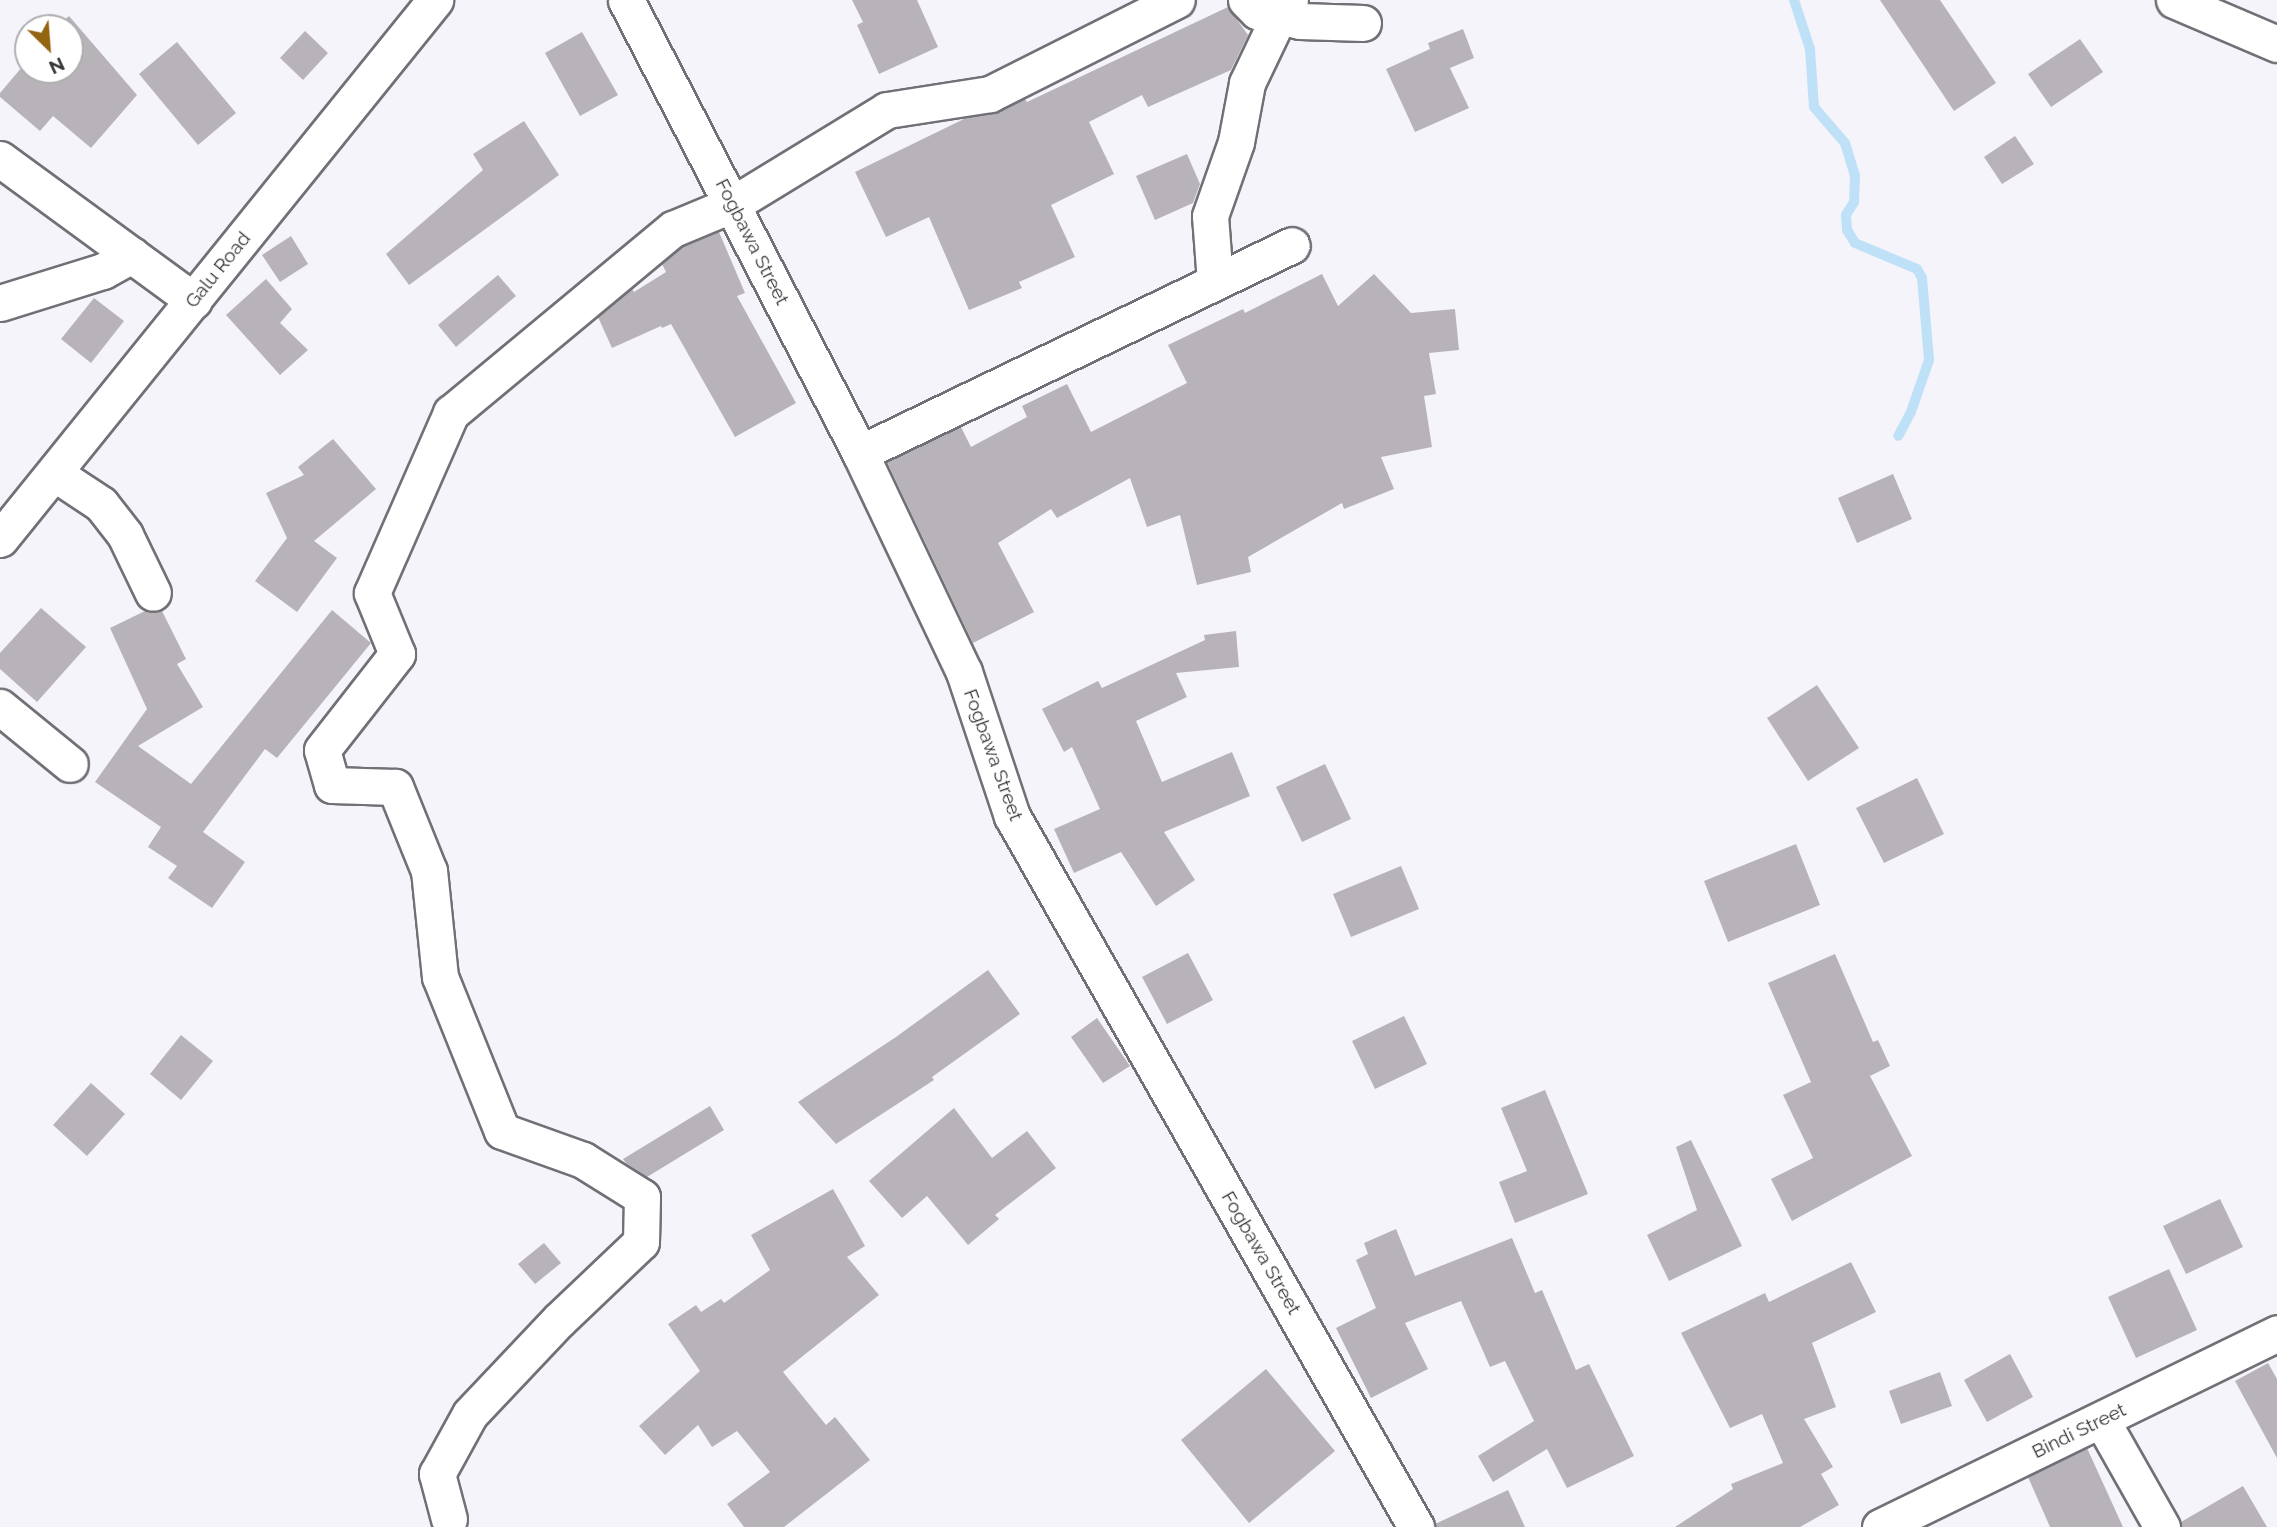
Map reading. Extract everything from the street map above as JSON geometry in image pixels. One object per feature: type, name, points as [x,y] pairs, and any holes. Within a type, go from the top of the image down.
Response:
[{"type":"street","name":"Galu Road","points":[[0,539],[435,0]]},
{"type":"street","name":"Fogbawa Street","points":[[626,0],[860,453],[964,672],[1012,816],[1416,1527]]},
{"type":"street","points":[[449,1519],[437,1475],[470,1414],[559,1320],[641,1242],[642,1197],[583,1160],[502,1131],[440,977],[429,871],[395,787],[332,785],[322,750],[397,654],[372,593],[452,413],[673,229],[733,204],[887,110],[990,94],[1177,0]]},
{"type":"street","points":[[1246,0],[1257,11],[1285,8],[1300,21],[1363,23]]},
{"type":"street","points":[[2174,0],[2277,44]]},
{"type":"street","points":[[1215,282],[1210,216],[1236,142],[1247,83],[1285,8]]},
{"type":"street","points":[[0,159],[194,301]]},
{"type":"street","points":[[860,453],[1292,245]]},
{"type":"street","points":[[0,303],[103,271],[132,255]]},
{"type":"street","points":[[54,473],[101,504],[125,536],[153,593]]},
{"type":"street","points":[[0,708],[70,764]]},
{"type":"street","name":"Bindi Street","points":[[1880,1527],[2102,1421],[2277,1333]]},
{"type":"street","points":[[2102,1421],[2162,1527]]},
{"type":"building","points":[[852,0],[917,0],[938,47],[879,74],[857,25],[863,22]]},
{"type":"building","points":[[1880,0],[1940,0],[1996,83],[1954,111]]},
{"type":"building","points":[[1228,7],[1248,35],[1231,70],[1148,107],[1142,95],[1089,122],[1114,174],[1051,205],[1075,257],[1019,282],[1022,288],[969,310],[929,217],[886,237],[855,172],[966,118],[999,112],[1025,99],[1027,102]]},
{"type":"building","points":[[1463,29],[1474,58],[1450,68],[1469,108],[1415,132],[1386,69],[1430,49],[1428,43]]},
{"type":"building","points":[[305,31],[328,53],[303,80],[280,58]]},
{"type":"building","points":[[582,32],[618,95],[580,116],[545,53]]},
{"type":"building","points":[[84,33],[137,95],[91,148],[53,116],[40,131],[0,97],[0,93],[14,76],[14,84],[84,84]]},
{"type":"building","points":[[2080,39],[2103,72],[2051,107],[2028,74]]},
{"type":"building","points":[[177,42],[236,113],[198,145],[139,74]]},
{"type":"building","points":[[524,121],[559,175],[409,285],[386,254],[483,170],[473,154]]},
{"type":"building","points":[[2015,136],[2034,164],[2002,184],[1984,157]]},
{"type":"building","points":[[1187,154],[1200,184],[1193,203],[1155,220],[1136,176]]},
{"type":"building","points":[[719,232],[745,293],[737,296],[796,403],[735,437],[671,324],[612,348],[598,317],[632,289],[634,292],[666,272],[662,264],[683,247]]},
{"type":"building","points":[[291,236],[308,264],[280,282],[262,255]]},
{"type":"building","points":[[1322,274],[1338,306],[1374,274],[1411,313],[1455,309],[1459,350],[1429,353],[1436,394],[1424,396],[1432,447],[1381,457],[1394,489],[1344,509],[1342,503],[1248,557],[1251,572],[1197,585],[1180,515],[1147,527],[1130,478],[1057,518],[1051,509],[998,543],[1034,612],[973,643],[887,462],[961,427],[971,447],[1027,417],[1022,406],[1067,384],[1091,432],[1187,383],[1168,345],[1243,309],[1245,313]]},
{"type":"building","points":[[498,275],[516,296],[456,347],[438,325]]},
{"type":"building","points":[[266,279],[292,309],[280,323],[308,350],[280,375],[226,315]]},
{"type":"building","points":[[94,298],[124,321],[91,363],[61,339]]},
{"type":"building","points":[[333,439],[376,489],[314,541],[337,558],[297,612],[255,581],[287,538],[266,493],[304,475],[298,467]]},
{"type":"building","points":[[1893,474],[1912,519],[1857,543],[1838,498]]},
{"type":"building","points":[[41,608],[86,647],[37,702],[0,669],[0,653]]},
{"type":"building","points":[[332,610],[371,643],[277,758],[265,749],[203,832],[245,862],[212,908],[168,878],[177,866],[148,847],[161,827],[95,782],[147,709],[110,628],[145,611],[162,611],[186,659],[177,664],[203,707],[138,746],[191,784]]},
{"type":"building","points":[[1236,631],[1239,667],[1176,673],[1187,697],[1136,721],[1162,782],[1232,752],[1250,796],[1164,832],[1195,880],[1156,906],[1121,852],[1074,873],[1054,829],[1100,809],[1072,747],[1064,752],[1042,709],[1098,681],[1102,688],[1205,640],[1204,635]]},
{"type":"building","points":[[1817,685],[1859,748],[1808,781],[1767,718]]},
{"type":"building","points":[[1325,764],[1351,819],[1302,842],[1276,787]]},
{"type":"building","points":[[1917,778],[1944,834],[1884,863],[1856,808]]},
{"type":"building","points":[[1796,844],[1820,905],[1728,942],[1704,881]]},
{"type":"building","points":[[1401,866],[1419,909],[1351,937],[1333,894]]},
{"type":"building","points":[[1188,953],[1213,1000],[1167,1024],[1142,977]]},
{"type":"building","points":[[1835,954],[1873,1042],[1878,1040],[1890,1066],[1870,1076],[1912,1156],[1792,1221],[1771,1179],[1813,1158],[1783,1095],[1811,1082],[1768,983]]},
{"type":"building","points":[[988,970],[1020,1014],[932,1077],[934,1080],[836,1144],[798,1102],[896,1037]]},
{"type":"building","points":[[1404,1016],[1427,1064],[1375,1089],[1352,1041]]},
{"type":"building","points":[[1097,1018],[1130,1066],[1103,1083],[1071,1037]]},
{"type":"building","points":[[181,1035],[213,1061],[181,1100],[150,1074]]},
{"type":"building","points":[[91,1083],[125,1114],[87,1156],[53,1125]]},
{"type":"building","points":[[1545,1090],[1588,1194],[1515,1223],[1499,1182],[1527,1171],[1501,1108]]},
{"type":"building","points":[[710,1106],[724,1130],[647,1177],[623,1159]]},
{"type":"building","points":[[954,1108],[992,1158],[1027,1131],[1056,1168],[995,1215],[999,1219],[968,1245],[927,1196],[902,1218],[869,1181]]},
{"type":"building","points":[[1691,1140],[1742,1246],[1669,1281],[1647,1235],[1697,1210],[1676,1147]]},
{"type":"building","points":[[833,1189],[865,1246],[847,1257],[879,1295],[783,1372],[826,1425],[835,1417],[870,1460],[784,1527],[744,1527],[727,1504],[770,1472],[737,1431],[712,1447],[698,1425],[665,1455],[639,1426],[700,1371],[668,1324],[696,1305],[701,1312],[721,1299],[724,1303],[770,1270],[751,1235]]},
{"type":"building","points":[[2220,1199],[2243,1247],[2186,1274],[2163,1226]]},
{"type":"building","points":[[1396,1229],[1415,1276],[1512,1238],[1535,1293],[1542,1290],[1576,1370],[1589,1364],[1634,1456],[1567,1488],[1547,1449],[1493,1482],[1478,1456],[1534,1421],[1505,1361],[1490,1367],[1461,1301],[1405,1323],[1428,1369],[1371,1398],[1336,1328],[1376,1308],[1356,1260],[1368,1254],[1364,1243]]},
{"type":"building","points":[[544,1243],[561,1263],[535,1284],[518,1264]]},
{"type":"building","points":[[1851,1262],[1876,1312],[1812,1343],[1836,1407],[1804,1419],[1833,1467],[1821,1474],[1839,1505],[1800,1527],[1675,1527],[1733,1489],[1731,1484],[1783,1463],[1762,1414],[1730,1428],[1681,1333],[1765,1293],[1769,1302]]},
{"type":"building","points":[[2169,1269],[2197,1330],[2136,1358],[2108,1297]]},
{"type":"building","points":[[2010,1354],[2033,1397],[1987,1422],[1964,1380]]},
{"type":"building","points":[[2268,1363],[2277,1379],[2277,1458],[2235,1381]]},
{"type":"building","points":[[1266,1369],[1335,1451],[1249,1523],[1181,1440]]},
{"type":"building","points":[[1940,1372],[1952,1406],[1901,1424],[1889,1391]]},
{"type":"building","points":[[2087,1448],[2123,1527],[2050,1527],[2028,1477]]},
{"type":"building","points":[[2243,1486],[2267,1527],[2182,1527],[2181,1522]]},
{"type":"building","points":[[1508,1490],[1525,1527],[1436,1527],[1435,1524]]},
{"type":"waterway","points":[[1794,0],[1810,49],[1814,107],[1845,143],[1855,175],[1854,202],[1846,215],[1847,230],[1855,243],[1917,269],[1922,278],[1929,360],[1911,412],[1898,436]]}]
